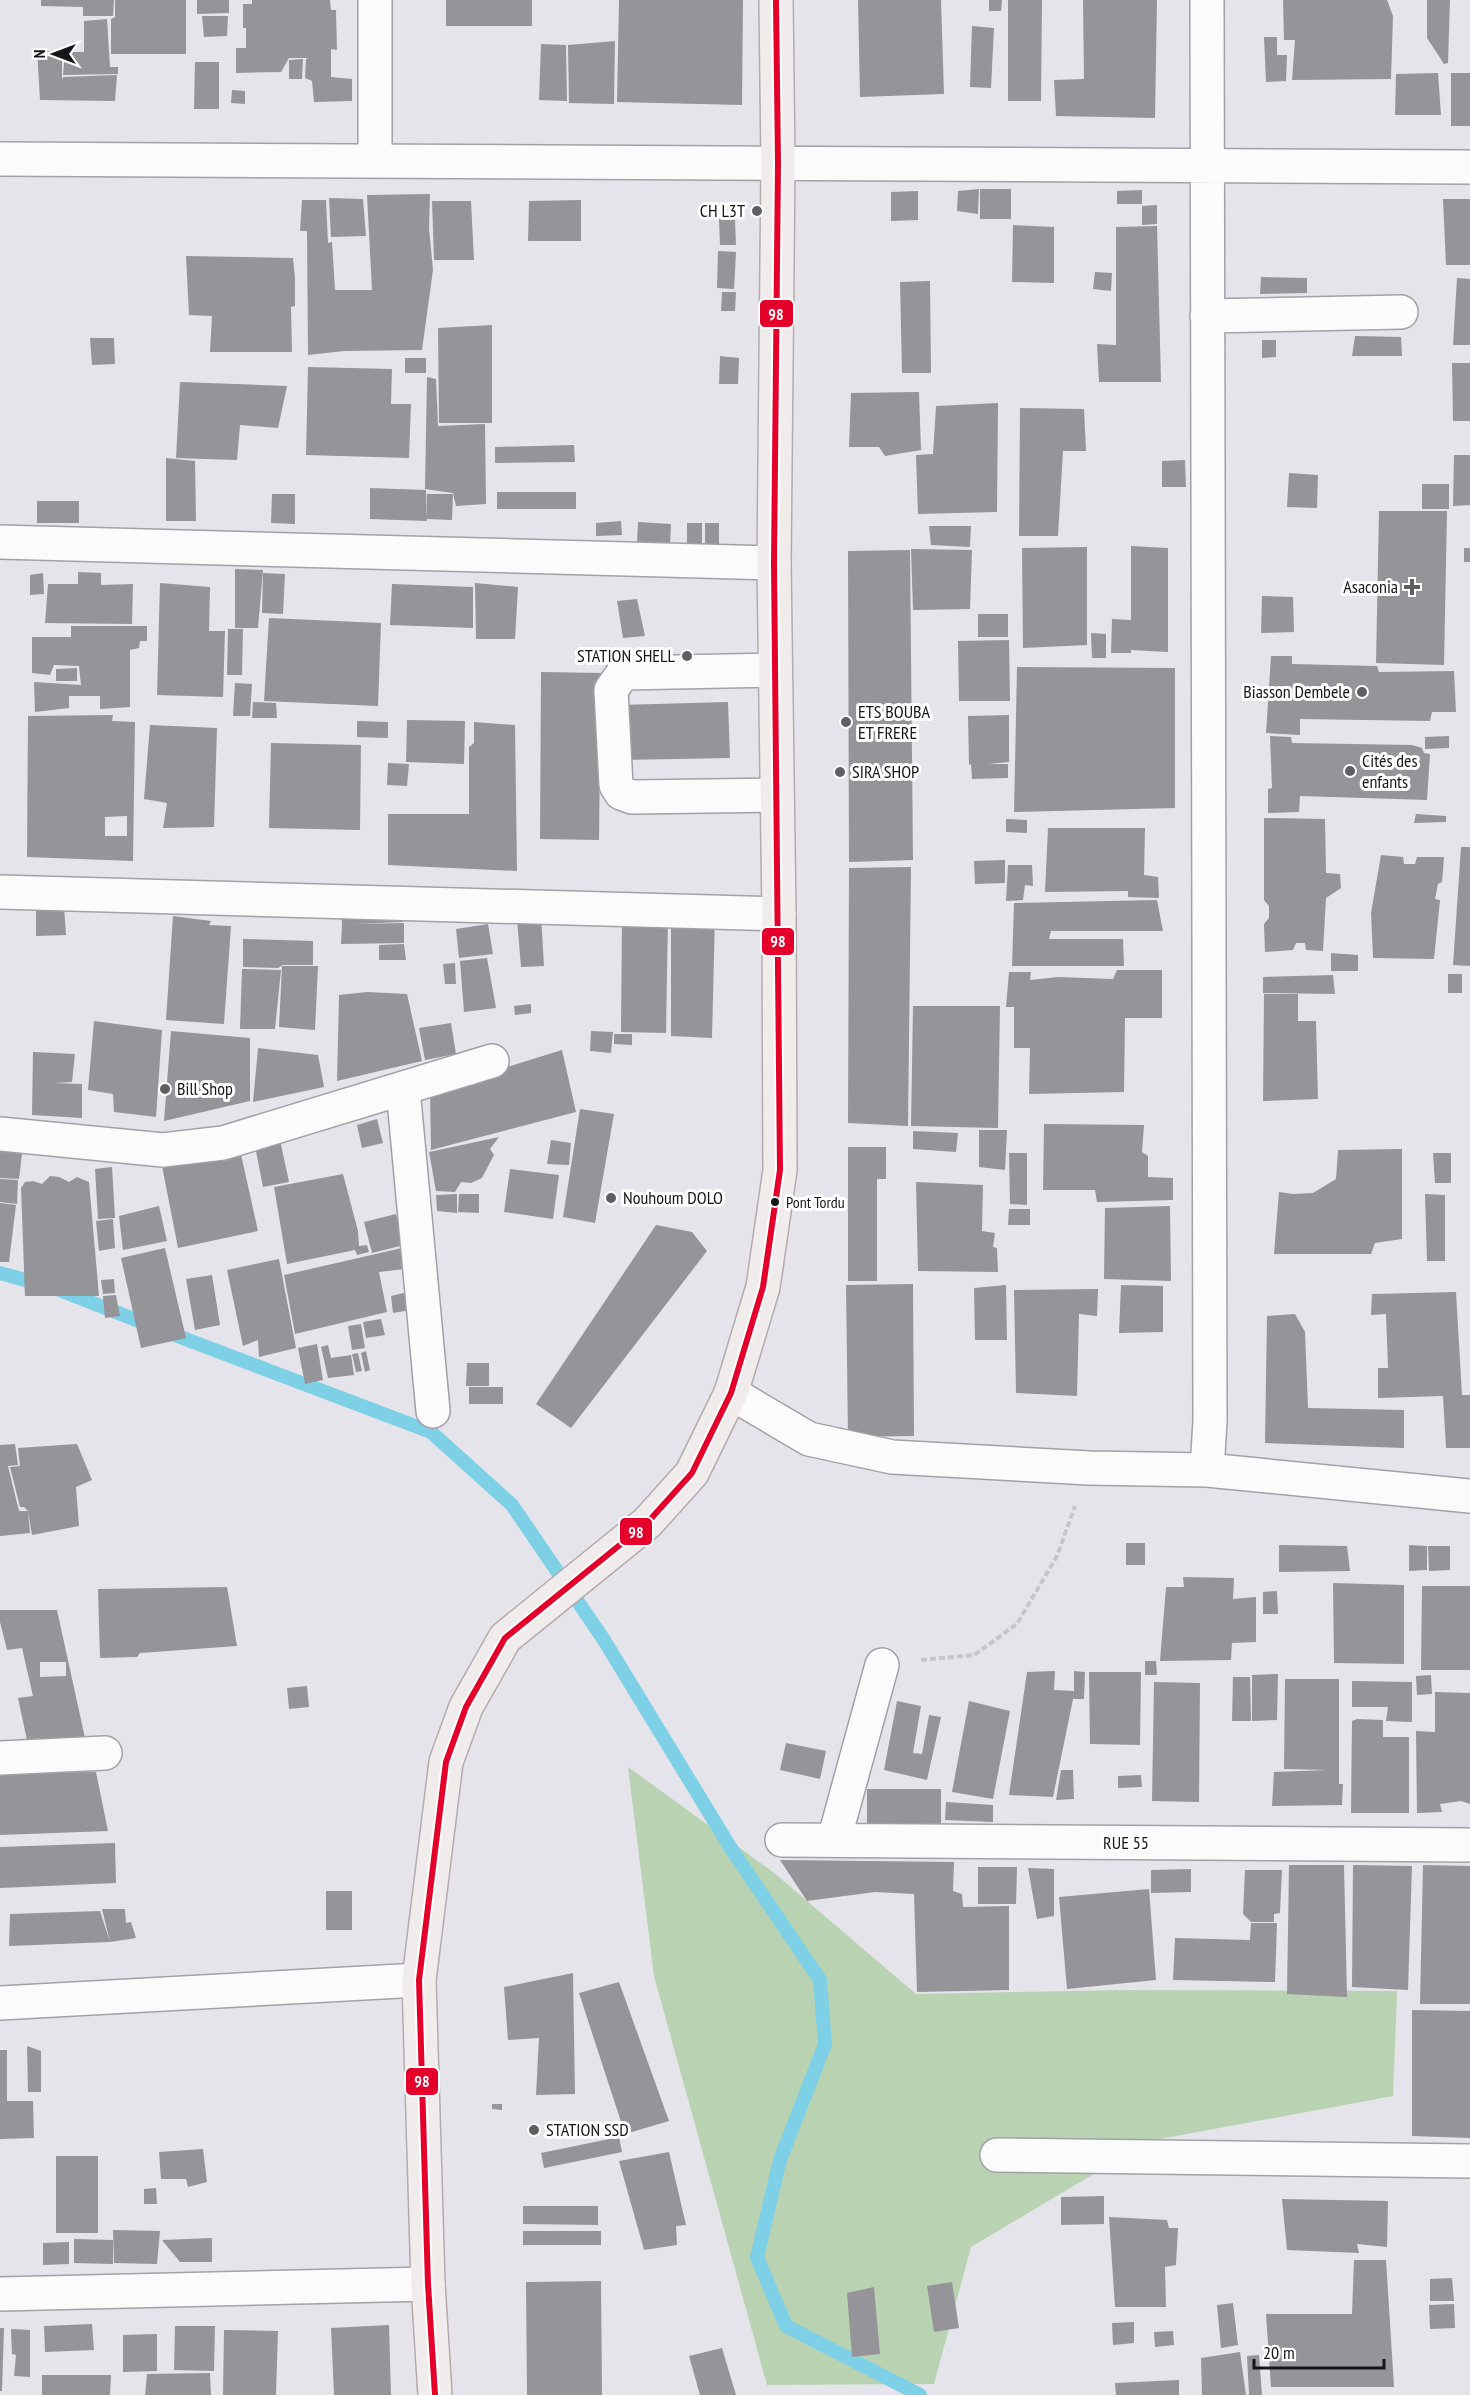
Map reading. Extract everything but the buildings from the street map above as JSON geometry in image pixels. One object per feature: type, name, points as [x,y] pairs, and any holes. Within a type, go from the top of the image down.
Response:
[{"type":"main road","points":[[435,2395],[428,2284],[419,1980],[446,1762],[466,1707],[505,1638],[647,1523],[692,1473],[731,1393],[763,1287],[780,1170],[774,563],[778,163],[776,0]]},
{"type":"street","points":[[375,0],[375,161]]},
{"type":"street","points":[[1207,0],[1210,1421],[1207,1470]]},
{"type":"street","points":[[0,159],[1470,167]]},
{"type":"street","points":[[1207,316],[1401,312]]},
{"type":"street","points":[[0,542],[774,563]]},
{"type":"street","points":[[776,670],[623,673],[611,690],[616,785],[621,793],[632,797],[777,795]]},
{"type":"street","points":[[0,891],[779,914]]},
{"type":"street","points":[[0,1134],[163,1150],[223,1143],[492,1061]]},
{"type":"street","points":[[403,1089],[433,1411]]},
{"type":"street","points":[[731,1393],[809,1439],[892,1457],[1089,1468],[1207,1470],[1470,1496]]},
{"type":"street","points":[[834,1840],[882,1665]]},
{"type":"street","points":[[0,1758],[105,1753]]},
{"type":"street","name":"RUE 55","points":[[782,1840],[1470,1845]]},
{"type":"street","points":[[0,2003],[419,1980]]},
{"type":"street","points":[[997,2155],[1470,2161]]},
{"type":"street","points":[[0,2294],[428,2284]]},
{"type":"path","points":[[882,1665],[974,1655],[1017,1624],[1057,1556],[1089,1468]]},
{"type":"green space","points":[[628,1767],[773,1872],[916,1994],[1125,1990],[1397,1991],[1393,2096],[1149,2141],[971,2247],[934,2384],[767,2385],[654,1976]]},
{"type":"waterway","points":[[0,1273],[57,1289],[149,1325]]},
{"type":"waterway","points":[[167,1332],[431,1432],[512,1505],[604,1640],[730,1847],[820,1980],[825,2044],[780,2160],[757,2257],[786,2326],[920,2395]]},
{"type":"transit line","name":"98","points":[[435,2395],[428,2284],[419,1980],[446,1762],[466,1707],[505,1638],[647,1523],[692,1473],[731,1393],[763,1287],[780,1170],[774,563],[778,163],[776,0]]},
{"type":"place","name":"CH L3T","points":[[757,211]]},
{"type":"place","name":"Asaconia","points":[[1412,587]]},
{"type":"place","name":"STATION SHELL","points":[[687,656]]},
{"type":"place","name":"Biasson Dembele","points":[[1362,692]]},
{"type":"place","name":"ETS BOUBA ET FRERE","points":[[846,722]]},
{"type":"place","name":"Cités des enfants","points":[[1350,771]]},
{"type":"place","name":"SIRA SHOP","points":[[840,772]]},
{"type":"place","name":"Bill Shop","points":[[165,1089]]},
{"type":"place","name":"Nouhoum DOLO","points":[[611,1198]]},
{"type":"place","name":"Pont Tordu","points":[[775,1202]]},
{"type":"place","name":"STATION SSD","points":[[534,2130]]}]
